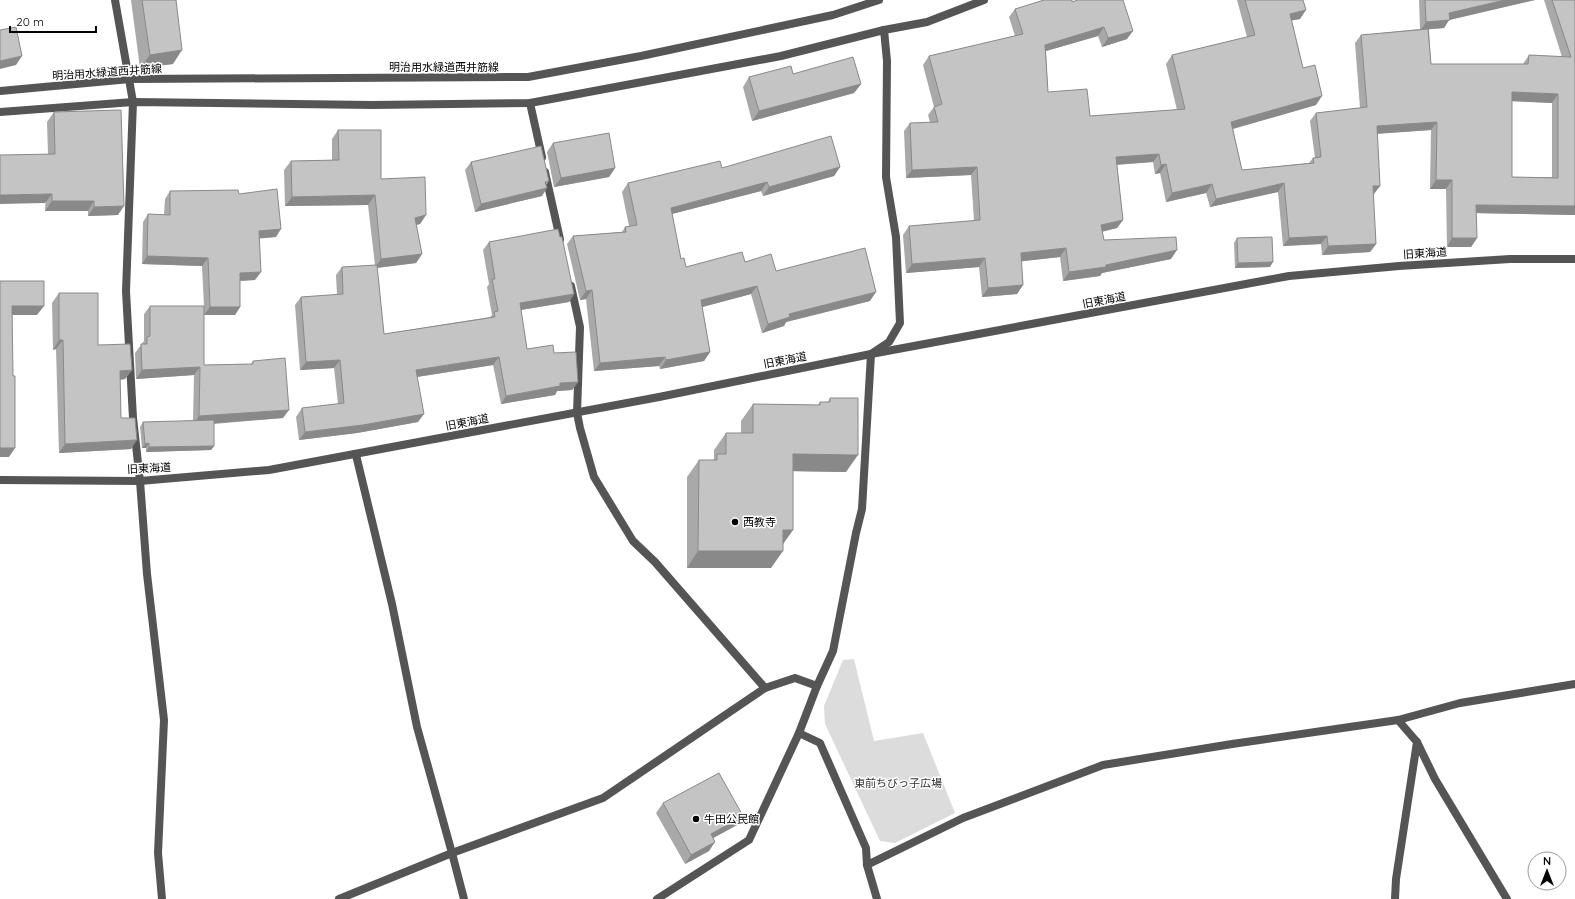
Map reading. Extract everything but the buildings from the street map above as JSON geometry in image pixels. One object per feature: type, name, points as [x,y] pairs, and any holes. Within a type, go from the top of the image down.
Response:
[{"type":"street","points":[[116,0],[133,102],[126,291],[133,418],[140,481],[147,574],[164,720],[158,853],[162,899]]},
{"type":"street","name":"明治用水緑道西井筋線","points":[[0,91],[130,80],[528,77],[641,56],[834,15],[879,0]]},
{"type":"street","points":[[0,112],[133,102],[373,105],[530,103],[782,56],[884,30],[927,22],[984,0]]},
{"type":"street","points":[[657,899],[749,840],[799,733],[816,686],[833,651],[862,509],[871,354],[889,342],[900,323],[896,237],[886,177],[888,61],[884,30]]},
{"type":"street","points":[[530,103],[563,250]]},
{"type":"street","name":"旧東海道","points":[[0,480],[140,481],[269,470],[577,413],[871,354],[1289,276],[1510,258],[1575,258]]},
{"type":"street","points":[[570,281],[580,328],[577,413],[594,477],[633,541],[655,562],[765,688]]},
{"type":"street","points":[[356,455],[392,604],[417,727],[464,899]]},
{"type":"street","points":[[339,899],[452,853],[603,798],[765,688],[795,678],[816,686]]},
{"type":"street","points":[[867,865],[963,818],[1103,765],[1232,744],[1398,720],[1460,703],[1575,684]]},
{"type":"street","points":[[1398,720],[1417,742],[1435,778],[1507,899]]},
{"type":"street","points":[[799,733],[820,743],[866,848],[867,865],[877,899]]},
{"type":"street","points":[[1395,899],[1396,879],[1417,742]]},
{"type":"green space","name":"東前ちびっ子広場","points":[[854,659],[874,741],[923,733],[955,813],[895,843],[880,841],[825,724],[824,706],[843,660]]},
{"type":"place","name":"西教寺","points":[[735,522]]},
{"type":"place","name":"牛田公民館","points":[[696,819]]}]
